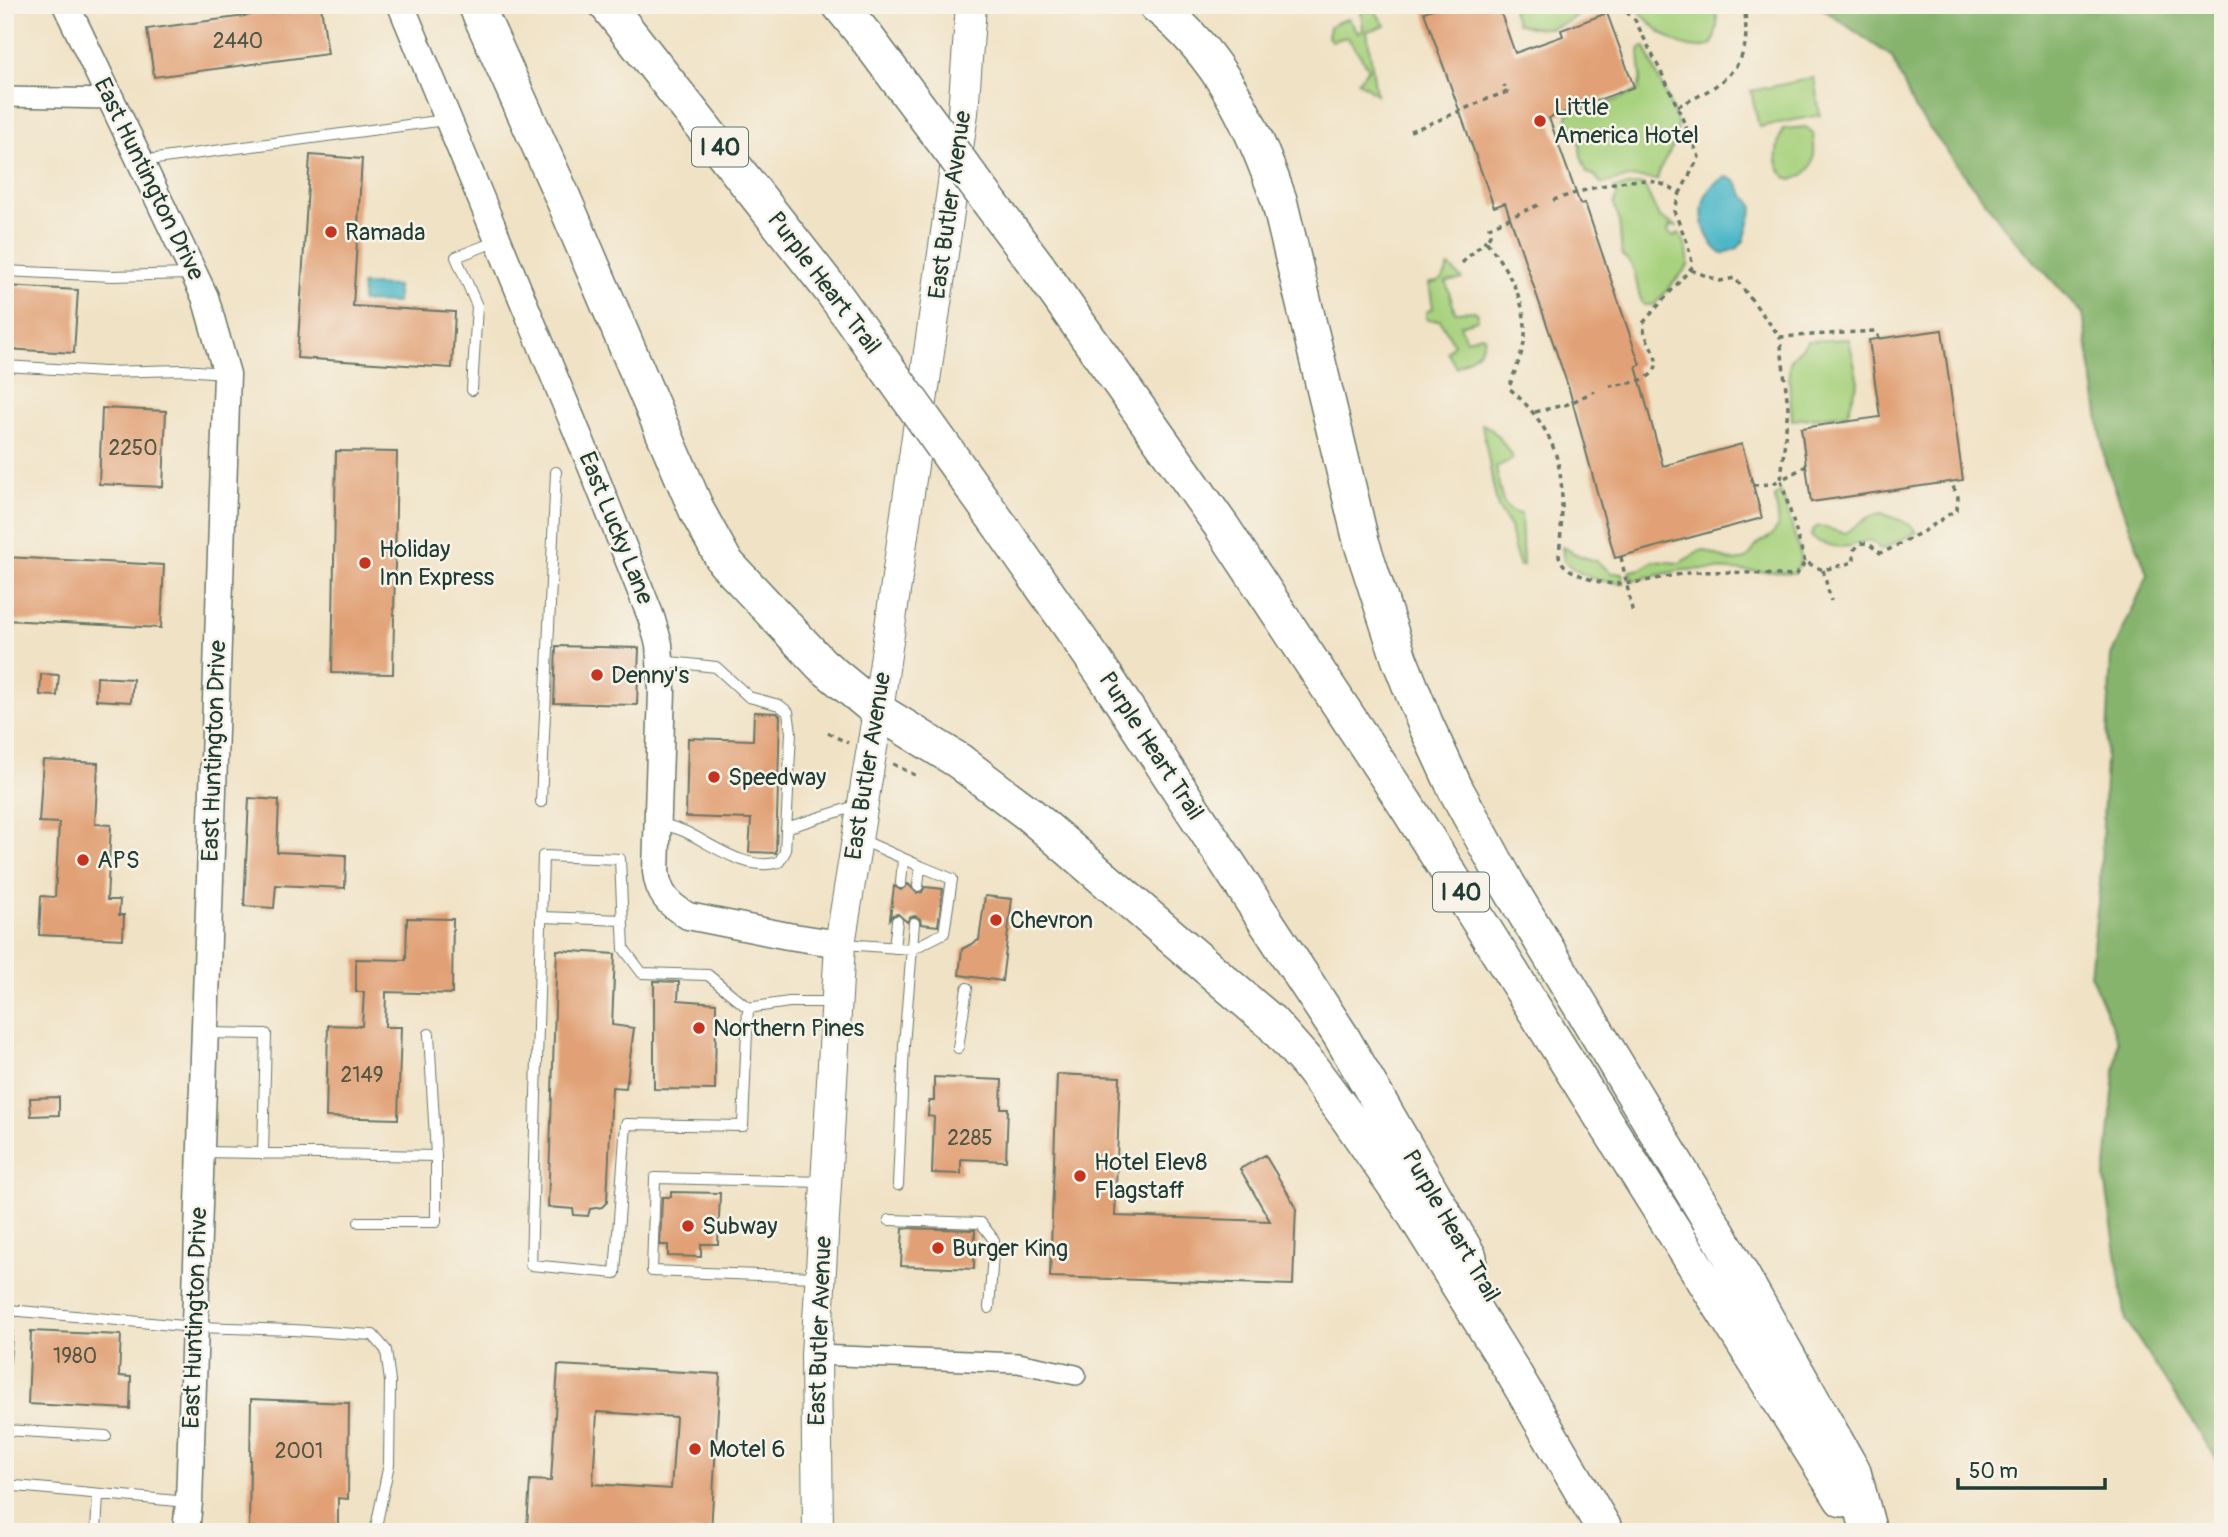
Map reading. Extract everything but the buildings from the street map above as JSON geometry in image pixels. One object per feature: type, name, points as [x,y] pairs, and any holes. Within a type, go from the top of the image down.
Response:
[{"type":"highway","points":[[476,5],[555,178],[698,513],[725,562],[822,665],[878,711],[959,761],[1029,814],[1271,1022],[1308,1064],[1410,1207],[1514,1374],[1606,1532]]},
{"type":"highway","name":"Purple Heart Trail","points":[[607,5],[832,291],[1105,676],[1341,1037],[1571,1429],[1627,1532]]},
{"type":"highway","name":"I 40","points":[[840,5],[1038,267],[1222,527],[1406,805],[1863,1532]]},
{"type":"highway","points":[[1156,5],[1188,34],[1216,65],[1251,124],[1265,160],[1279,200],[1361,541],[1399,658],[1456,790],[1508,885],[1720,1237],[1853,1472],[1869,1532]]},
{"type":"main road","name":"East Butler Avenue","points":[[818,1532],[816,1355],[841,944],[878,711],[964,113],[971,5]]},
{"type":"street","name":"East Huntington Drive","points":[[66,5],[205,297],[227,374],[186,1532]]},
{"type":"street","name":"East Lucky Lane","points":[[401,5],[651,617],[661,661],[657,886],[664,899],[688,916],[841,944]]},
{"type":"street","points":[[5,97],[111,99]]},
{"type":"street","points":[[816,1355],[1018,1363],[1076,1375]]},
{"type":"lane","points":[[141,161],[447,120]]},
{"type":"lane","points":[[472,390],[477,306],[456,257],[498,241]]},
{"type":"lane","points":[[5,271],[112,276],[194,274]]},
{"type":"lane","points":[[5,366],[104,372],[183,370],[227,374]]},
{"type":"lane","points":[[541,802],[556,472]]},
{"type":"lane","points":[[657,822],[683,831],[724,854],[769,865],[779,862],[785,852],[791,732],[788,712],[779,705],[749,697],[716,667],[661,661]]},
{"type":"lane","points":[[786,828],[863,804]]},
{"type":"lane","points":[[841,944],[912,949],[944,933],[952,878],[903,859],[858,837]]},
{"type":"lane","points":[[748,1008],[743,1126],[626,1124],[615,1273],[531,1265],[543,856],[621,859],[624,949],[642,973],[708,975],[748,1008],[789,1002],[837,1002]]},
{"type":"lane","points":[[901,883],[903,859]]},
{"type":"lane","points":[[918,886],[920,866]]},
{"type":"lane","points":[[542,917],[623,920]]},
{"type":"lane","points":[[894,947],[897,921]]},
{"type":"lane","points":[[898,1185],[904,1045],[914,923]]},
{"type":"lane","points":[[958,1048],[967,988]]},
{"type":"lane","points":[[205,1032],[266,1034],[263,1154]]},
{"type":"lane","points":[[359,1222],[436,1222],[436,1156],[429,1034]]},
{"type":"lane","points":[[201,1152],[436,1156]]},
{"type":"lane","points":[[820,1278],[652,1271],[655,1178],[826,1182]]},
{"type":"lane","points":[[889,1220],[981,1223],[994,1240],[989,1308]]},
{"type":"lane","points":[[5,1361],[7,1310],[194,1327],[293,1329],[373,1335],[386,1350],[390,1382],[389,1464],[375,1532]]},
{"type":"lane","points":[[5,1430],[106,1436]]},
{"type":"lane","points":[[5,1485],[189,1502]]},
{"type":"lane","points":[[96,1532],[99,1494]]},
{"type":"path","points":[[1610,386],[1645,380],[1655,368],[1654,353],[1644,335],[1643,323],[1662,298],[1693,266],[1674,211],[1680,193],[1699,158],[1635,20],[1619,5]]},
{"type":"path","points":[[1677,107],[1715,87],[1734,67],[1745,46],[1745,5]]},
{"type":"path","points":[[1410,131],[1507,92],[1504,85]]},
{"type":"path","points":[[1553,200],[1588,190],[1638,181],[1655,182],[1680,193]]},
{"type":"path","points":[[1462,264],[1490,235],[1489,227],[1538,205]]},
{"type":"path","points":[[1486,240],[1511,278],[1523,314],[1525,337],[1510,388],[1534,412],[1551,440],[1563,480],[1560,562],[1592,581],[1629,585],[1689,572],[1793,576],[1805,562]]},
{"type":"path","points":[[1691,270],[1720,281],[1735,278],[1780,337],[1787,407],[1781,480],[1805,562],[1823,570],[1854,562],[1854,550],[1861,543],[1869,544],[1880,553],[1926,530],[1957,509],[1958,497],[1951,482]]},
{"type":"path","points":[[1780,337],[1875,331],[1880,339]]},
{"type":"path","points":[[1534,412],[1567,404],[1595,391]]},
{"type":"path","points":[[1753,485],[1771,484],[1806,466]]},
{"type":"path","points":[[1621,557],[1633,614]]},
{"type":"path","points":[[1823,570],[1831,601]]},
{"type":"green space","points":[[1366,5],[1374,9],[1385,26],[1367,31],[1376,94],[1358,81],[1369,68],[1347,37],[1332,41],[1328,37],[1330,27],[1349,19],[1358,33],[1363,31],[1361,10]]},
{"type":"green space","points":[[1515,5],[1588,5],[1564,23],[1537,28],[1517,23],[1512,10]]},
{"type":"green space","points":[[1634,5],[1712,5],[1717,24],[1712,44],[1690,47],[1679,44],[1659,31]]},
{"type":"green space","points":[[1817,5],[2223,5],[2223,1469],[2126,1321],[2105,1178],[2118,1040],[2090,974],[2100,883],[2111,656],[2148,575],[2105,462],[2083,314],[2009,233],[1914,108],[1892,57]]},
{"type":"green space","points":[[1645,47],[1677,121],[1676,138],[1657,180],[1630,177],[1602,184],[1594,175],[1587,173],[1579,138],[1568,122],[1567,115],[1574,109],[1596,108],[1638,91],[1641,76],[1639,52],[1640,48]]},
{"type":"green space","points":[[1814,78],[1820,115],[1759,127],[1751,91]]},
{"type":"green space","points":[[1806,127],[1813,133],[1814,156],[1810,168],[1791,180],[1780,170],[1778,143],[1783,129]]},
{"type":"green space","points":[[1641,184],[1659,217],[1676,226],[1669,227],[1668,233],[1674,236],[1679,233],[1688,257],[1688,266],[1654,305],[1644,305],[1632,266],[1622,256],[1619,219],[1614,205],[1617,195],[1614,188]]},
{"type":"green space","points":[[1449,266],[1462,279],[1446,282],[1455,312],[1475,311],[1478,314],[1477,320],[1460,325],[1466,340],[1485,336],[1478,351],[1456,367],[1447,352],[1454,344],[1440,320],[1428,320],[1426,317],[1426,312],[1433,308],[1429,283],[1442,279]]},
{"type":"green space","points":[[1849,339],[1858,382],[1847,414],[1792,420],[1789,374],[1790,363],[1794,357],[1807,341]]},
{"type":"green space","points":[[1482,424],[1496,434],[1513,459],[1496,467],[1504,503],[1513,512],[1521,514],[1523,566],[1520,566],[1514,549],[1510,527],[1498,507]]},
{"type":"green space","points":[[1781,492],[1801,556],[1794,573],[1683,570],[1633,580],[1629,571],[1642,569],[1653,561],[1680,563],[1702,550],[1729,560],[1746,559],[1757,545],[1776,530],[1778,521],[1775,496]]},
{"type":"green space","points":[[1881,513],[1905,523],[1917,532],[1880,550],[1870,540],[1840,547],[1824,544],[1811,536],[1818,526],[1845,533],[1869,517]]},
{"type":"green space","points":[[1562,547],[1596,561],[1612,573],[1622,573],[1624,583],[1599,580],[1577,571],[1564,561]]},
{"type":"water","points":[[1727,177],[1737,182],[1753,208],[1744,241],[1738,248],[1722,254],[1707,236],[1702,213],[1708,191],[1716,182]]},
{"type":"water","points":[[362,285],[397,286],[397,303],[362,302]]},
{"type":"place","name":"Little America Hotel","points":[[1540,121]]},
{"type":"place","name":"Ramada","points":[[331,232]]},
{"type":"place","name":"Holiday Inn Express","points":[[365,563]]},
{"type":"place","name":"Denny's","points":[[597,675]]},
{"type":"place","name":"Speedway","points":[[714,777]]},
{"type":"place","name":"APS","points":[[83,860]]},
{"type":"place","name":"Chevron","points":[[996,920]]},
{"type":"place","name":"Northern Pines","points":[[699,1028]]},
{"type":"place","name":"Hotel Elev8 Flagstaff","points":[[1080,1176]]},
{"type":"place","name":"Subway","points":[[688,1226]]},
{"type":"place","name":"Burger King","points":[[938,1248]]},
{"type":"place","name":"Motel 6","points":[[695,1449]]}]
